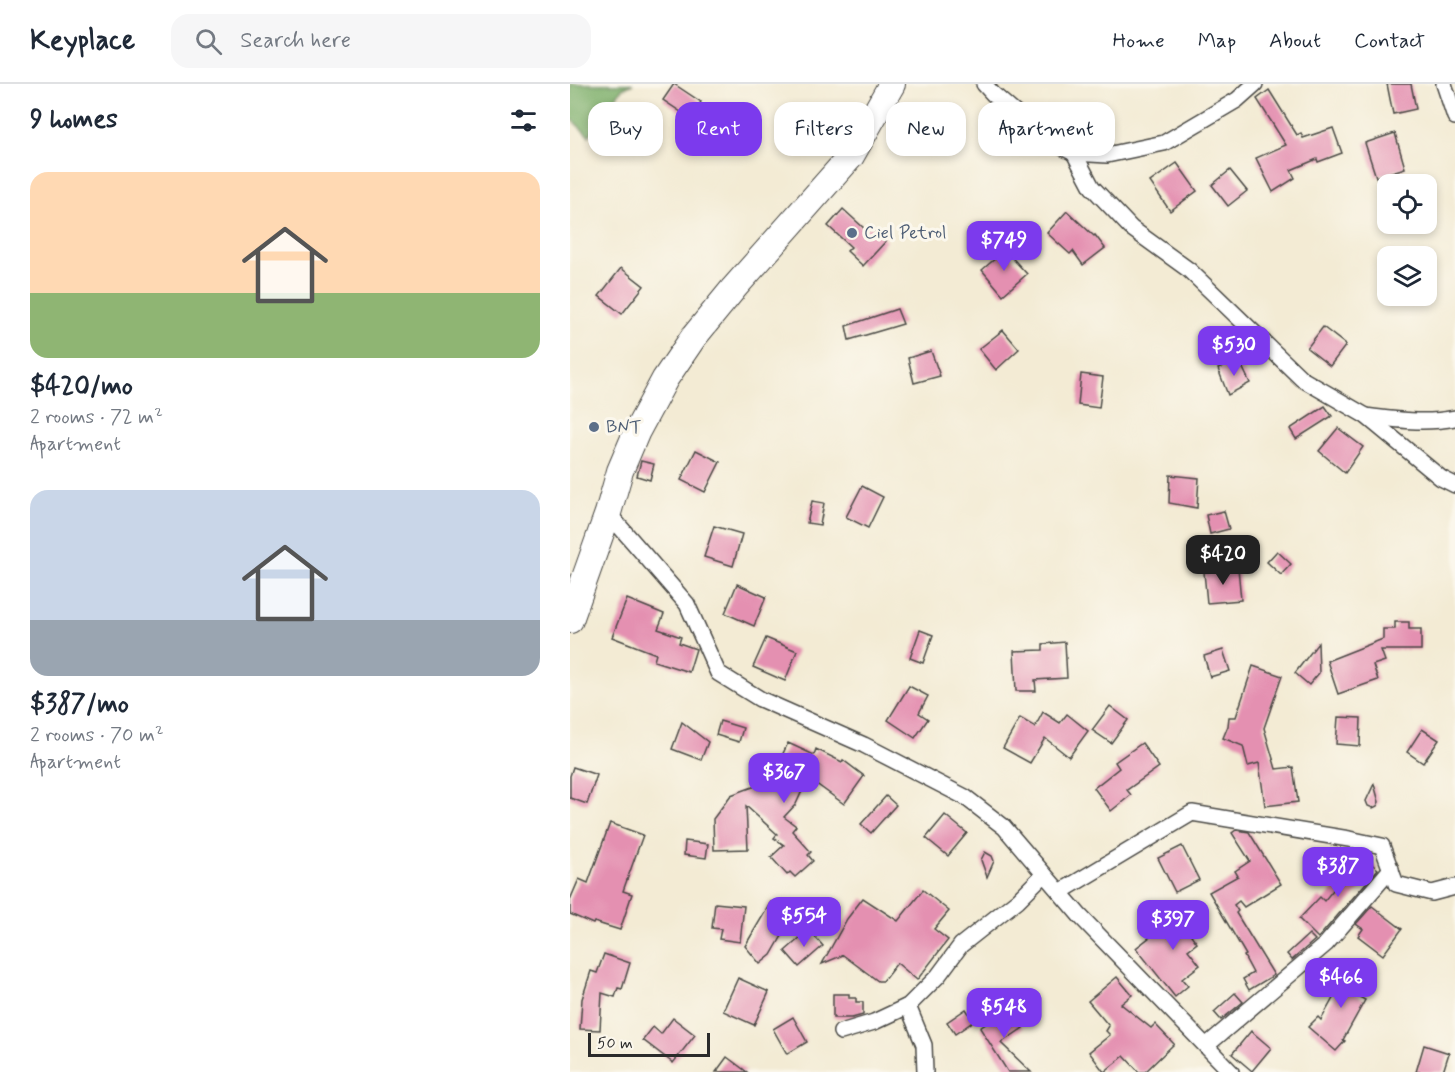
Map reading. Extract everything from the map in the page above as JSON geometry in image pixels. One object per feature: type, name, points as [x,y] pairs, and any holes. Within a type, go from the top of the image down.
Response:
[{"type":"highway","points":[[570,620],[608,513],[620,471],[637,431],[665,379],[693,338],[734,288],[851,156],[892,84]]},
{"type":"street","points":[[984,84],[1002,102]]},
{"type":"street","points":[[1115,153],[1164,143],[1238,100],[1256,84]]},
{"type":"street","points":[[1444,84],[1455,117]]},
{"type":"street","points":[[1076,156],[1092,187],[1131,228],[1188,270],[1302,379],[1366,417],[1441,478],[1455,485]]},
{"type":"street","points":[[1366,417],[1408,422],[1438,422],[1455,418]]},
{"type":"street","points":[[608,513],[687,604],[718,673],[760,699],[864,745],[965,797],[1004,826],[1080,915],[1231,1072]]},
{"type":"street","points":[[1060,892],[1192,813],[1382,846],[1396,884],[1432,893],[1455,887]]},
{"type":"street","points":[[1206,1046],[1326,944],[1391,869]]},
{"type":"street","points":[[841,1032],[874,1022],[908,1006],[938,976],[961,945],[1018,900],[1044,874]]},
{"type":"street","points":[[908,1006],[924,1045],[925,1072]]},
{"type":"green space","points":[[570,84],[633,84],[622,89],[613,102],[588,102],[588,135],[570,118]]},
{"type":"building","points":[[674,84],[701,102],[675,102],[675,108],[663,100]]},
{"type":"building","points":[[1387,84],[1411,84],[1416,109],[1393,114]]},
{"type":"building","points":[[1269,90],[1297,135],[1301,133],[1303,138],[1333,128],[1342,153],[1318,162],[1317,159],[1291,170],[1295,178],[1273,192],[1256,158],[1286,145],[1257,99]]},
{"type":"building","points":[[1395,133],[1405,168],[1386,174],[1377,174],[1376,177],[1365,143]]},
{"type":"building","points":[[1177,163],[1197,191],[1170,211],[1150,182]]},
{"type":"building","points":[[1230,170],[1247,191],[1228,206],[1212,185]]},
{"type":"building","points":[[843,209],[866,230],[870,226],[886,241],[863,266],[847,251],[851,247],[828,226]]},
{"type":"building","points":[[1067,211],[1095,235],[1105,248],[1083,265],[1073,251],[1070,254],[1047,233]]},
{"type":"building","points":[[1005,250],[1027,274],[1003,295],[982,270]]},
{"type":"building","points":[[621,268],[644,286],[622,314],[599,296]]},
{"type":"building","points":[[897,309],[903,324],[849,340],[846,326]]},
{"type":"building","points":[[1323,327],[1346,345],[1330,366],[1307,348]]},
{"type":"building","points":[[1003,330],[1019,349],[996,370],[979,349]]},
{"type":"building","points":[[931,351],[940,376],[914,383],[908,358]]},
{"type":"building","points":[[1239,360],[1250,383],[1228,395],[1218,369]]},
{"type":"building","points":[[1081,374],[1103,377],[1099,408],[1078,405]]},
{"type":"building","points":[[1325,406],[1332,416],[1296,439],[1290,429]]},
{"type":"building","points":[[1338,428],[1363,447],[1345,473],[1319,451]]},
{"type":"building","points":[[696,450],[720,462],[705,492],[681,480]]},
{"type":"building","points":[[641,461],[654,464],[650,480],[637,476]]},
{"type":"building","points":[[1170,475],[1199,478],[1197,508],[1169,503]]},
{"type":"building","points":[[862,486],[883,497],[868,528],[846,517]]},
{"type":"building","points":[[812,501],[824,503],[820,525],[807,523]]},
{"type":"building","points":[[1224,511],[1229,529],[1210,534],[1206,515]]},
{"type":"building","points":[[714,526],[742,534],[733,566],[704,557]]},
{"type":"building","points":[[1277,551],[1291,564],[1281,575],[1267,562]]},
{"type":"building","points":[[1238,568],[1241,600],[1207,603],[1204,572]]},
{"type":"building","points":[[737,584],[766,597],[754,626],[725,613]]},
{"type":"building","points":[[627,599],[664,614],[658,629],[681,637],[679,643],[696,649],[689,672],[654,661],[656,654],[612,637]]},
{"type":"building","points":[[1395,622],[1409,622],[1409,629],[1421,629],[1421,650],[1381,650],[1385,661],[1373,665],[1378,680],[1338,694],[1327,661],[1383,639],[1383,629],[1395,629]]},
{"type":"building","points":[[920,630],[933,635],[923,663],[910,658]]},
{"type":"building","points":[[766,638],[797,651],[785,681],[753,667]]},
{"type":"building","points":[[1065,642],[1067,678],[1035,680],[1036,691],[1016,691],[1014,651],[1043,650],[1043,644]]},
{"type":"building","points":[[1318,643],[1319,673],[1309,685],[1295,673]]},
{"type":"building","points":[[1223,650],[1230,671],[1210,677],[1204,656]]},
{"type":"building","points":[[1253,666],[1282,676],[1264,728],[1276,769],[1293,767],[1298,802],[1265,806],[1259,763],[1248,766],[1243,746],[1223,738],[1229,717],[1236,717]]},
{"type":"building","points":[[909,686],[928,696],[919,713],[928,719],[915,738],[888,720]]},
{"type":"building","points":[[1110,706],[1128,720],[1111,743],[1092,730]]},
{"type":"building","points":[[1043,712],[1060,723],[1067,714],[1088,731],[1069,757],[1045,738],[1030,763],[1003,748],[1020,718],[1035,727]]},
{"type":"building","points":[[1338,717],[1361,718],[1360,746],[1336,744]]},
{"type":"building","points":[[720,721],[743,728],[739,742],[716,735]]},
{"type":"building","points":[[682,722],[708,742],[701,760],[672,749]]},
{"type":"building","points":[[1422,729],[1439,740],[1423,763],[1407,752]]},
{"type":"building","points":[[788,743],[814,755],[816,749],[842,762],[843,760],[864,776],[844,804],[808,778],[796,804],[784,817],[796,826],[792,831],[811,852],[808,855],[813,861],[795,877],[790,872],[787,875],[771,857],[784,845],[774,838],[777,834],[746,806],[748,849],[714,850],[713,819],[731,795],[761,784],[764,786],[783,766],[778,764]]},
{"type":"building","points":[[1142,743],[1159,767],[1127,790],[1131,795],[1111,811],[1094,788],[1119,768],[1115,762]]},
{"type":"building","points":[[573,767],[597,775],[587,804],[570,798],[570,776]]},
{"type":"building","points":[[1374,784],[1379,802],[1373,808],[1368,806],[1366,801]]},
{"type":"building","points":[[886,796],[896,805],[871,833],[861,824]]},
{"type":"building","points":[[945,815],[967,833],[948,856],[926,838]]},
{"type":"building","points":[[610,823],[643,835],[623,891],[632,894],[620,930],[594,922],[593,924],[570,914],[570,900],[579,879],[588,883]]},
{"type":"building","points":[[1236,830],[1249,832],[1281,884],[1244,907],[1239,901],[1234,905],[1238,911],[1236,913],[1274,975],[1249,990],[1243,979],[1253,973],[1244,956],[1246,955],[1209,892],[1238,876],[1235,871],[1250,861],[1232,833]]},
{"type":"building","points":[[685,841],[708,844],[706,858],[684,855]]},
{"type":"building","points":[[1182,846],[1199,880],[1175,892],[1158,858]]},
{"type":"building","points":[[985,852],[992,856],[994,861],[987,877],[981,860]]},
{"type":"building","points":[[1361,856],[1378,869],[1318,938],[1299,919],[1320,897],[1324,901]]},
{"type":"building","points":[[923,890],[949,911],[934,929],[948,940],[917,980],[897,963],[883,981],[878,981],[843,955],[822,964],[847,919],[863,898],[898,921]]},
{"type":"building","points":[[771,902],[794,915],[771,955],[760,964],[745,946]]},
{"type":"building","points":[[715,903],[744,906],[740,942],[719,939],[721,929],[712,928]]},
{"type":"building","points":[[1372,906],[1402,929],[1383,955],[1358,936],[1363,929],[1356,924]]},
{"type":"building","points":[[1189,907],[1203,926],[1191,935],[1197,943],[1188,950],[1200,965],[1182,979],[1188,986],[1175,997],[1136,948]]},
{"type":"building","points":[[809,930],[823,946],[799,967],[785,951]]},
{"type":"building","points":[[1309,934],[1315,940],[1292,960],[1287,954]]},
{"type":"building","points":[[604,954],[630,963],[622,989],[618,988],[615,997],[602,993],[600,1030],[580,1029],[582,999],[591,971],[597,973]]},
{"type":"building","points":[[1345,963],[1366,979],[1354,994],[1365,1000],[1343,1040],[1345,1041],[1336,1051],[1308,1027],[1318,1017],[1321,1020],[1342,982],[1335,977]]},
{"type":"building","points":[[1117,977],[1132,995],[1121,1004],[1151,1028],[1155,1024],[1174,1044],[1145,1072],[1139,1072],[1124,1056],[1104,1072],[1089,1052],[1110,1035],[1106,1031],[1109,1026],[1088,1001]]},
{"type":"building","points":[[738,978],[769,992],[754,1025],[723,1011]]},
{"type":"building","points":[[1235,993],[1243,1002],[1221,1020],[1214,1012]]},
{"type":"building","points":[[833,994],[849,994],[849,998],[856,998],[856,1002],[863,1002],[863,1015],[852,1018],[833,1018]]},
{"type":"building","points":[[1009,1008],[1023,1028],[1001,1043],[1031,1072],[1008,1072],[980,1028]]},
{"type":"building","points":[[966,1009],[974,1021],[955,1034],[947,1022]]},
{"type":"building","points":[[793,1017],[807,1042],[787,1054],[773,1029]]},
{"type":"building","points":[[673,1018],[695,1035],[673,1063],[643,1040],[653,1027],[661,1034]]},
{"type":"building","points":[[1251,1031],[1271,1048],[1252,1071],[1232,1054]]},
{"type":"building","points":[[1424,1045],[1449,1053],[1443,1072],[1416,1072]]},
{"type":"building","points":[[727,1057],[747,1072],[716,1072]]},
{"type":"place","name":"Ciel Petrol","points":[[852,233]]},
{"type":"place","name":"BNT","points":[[594,427]]}]
